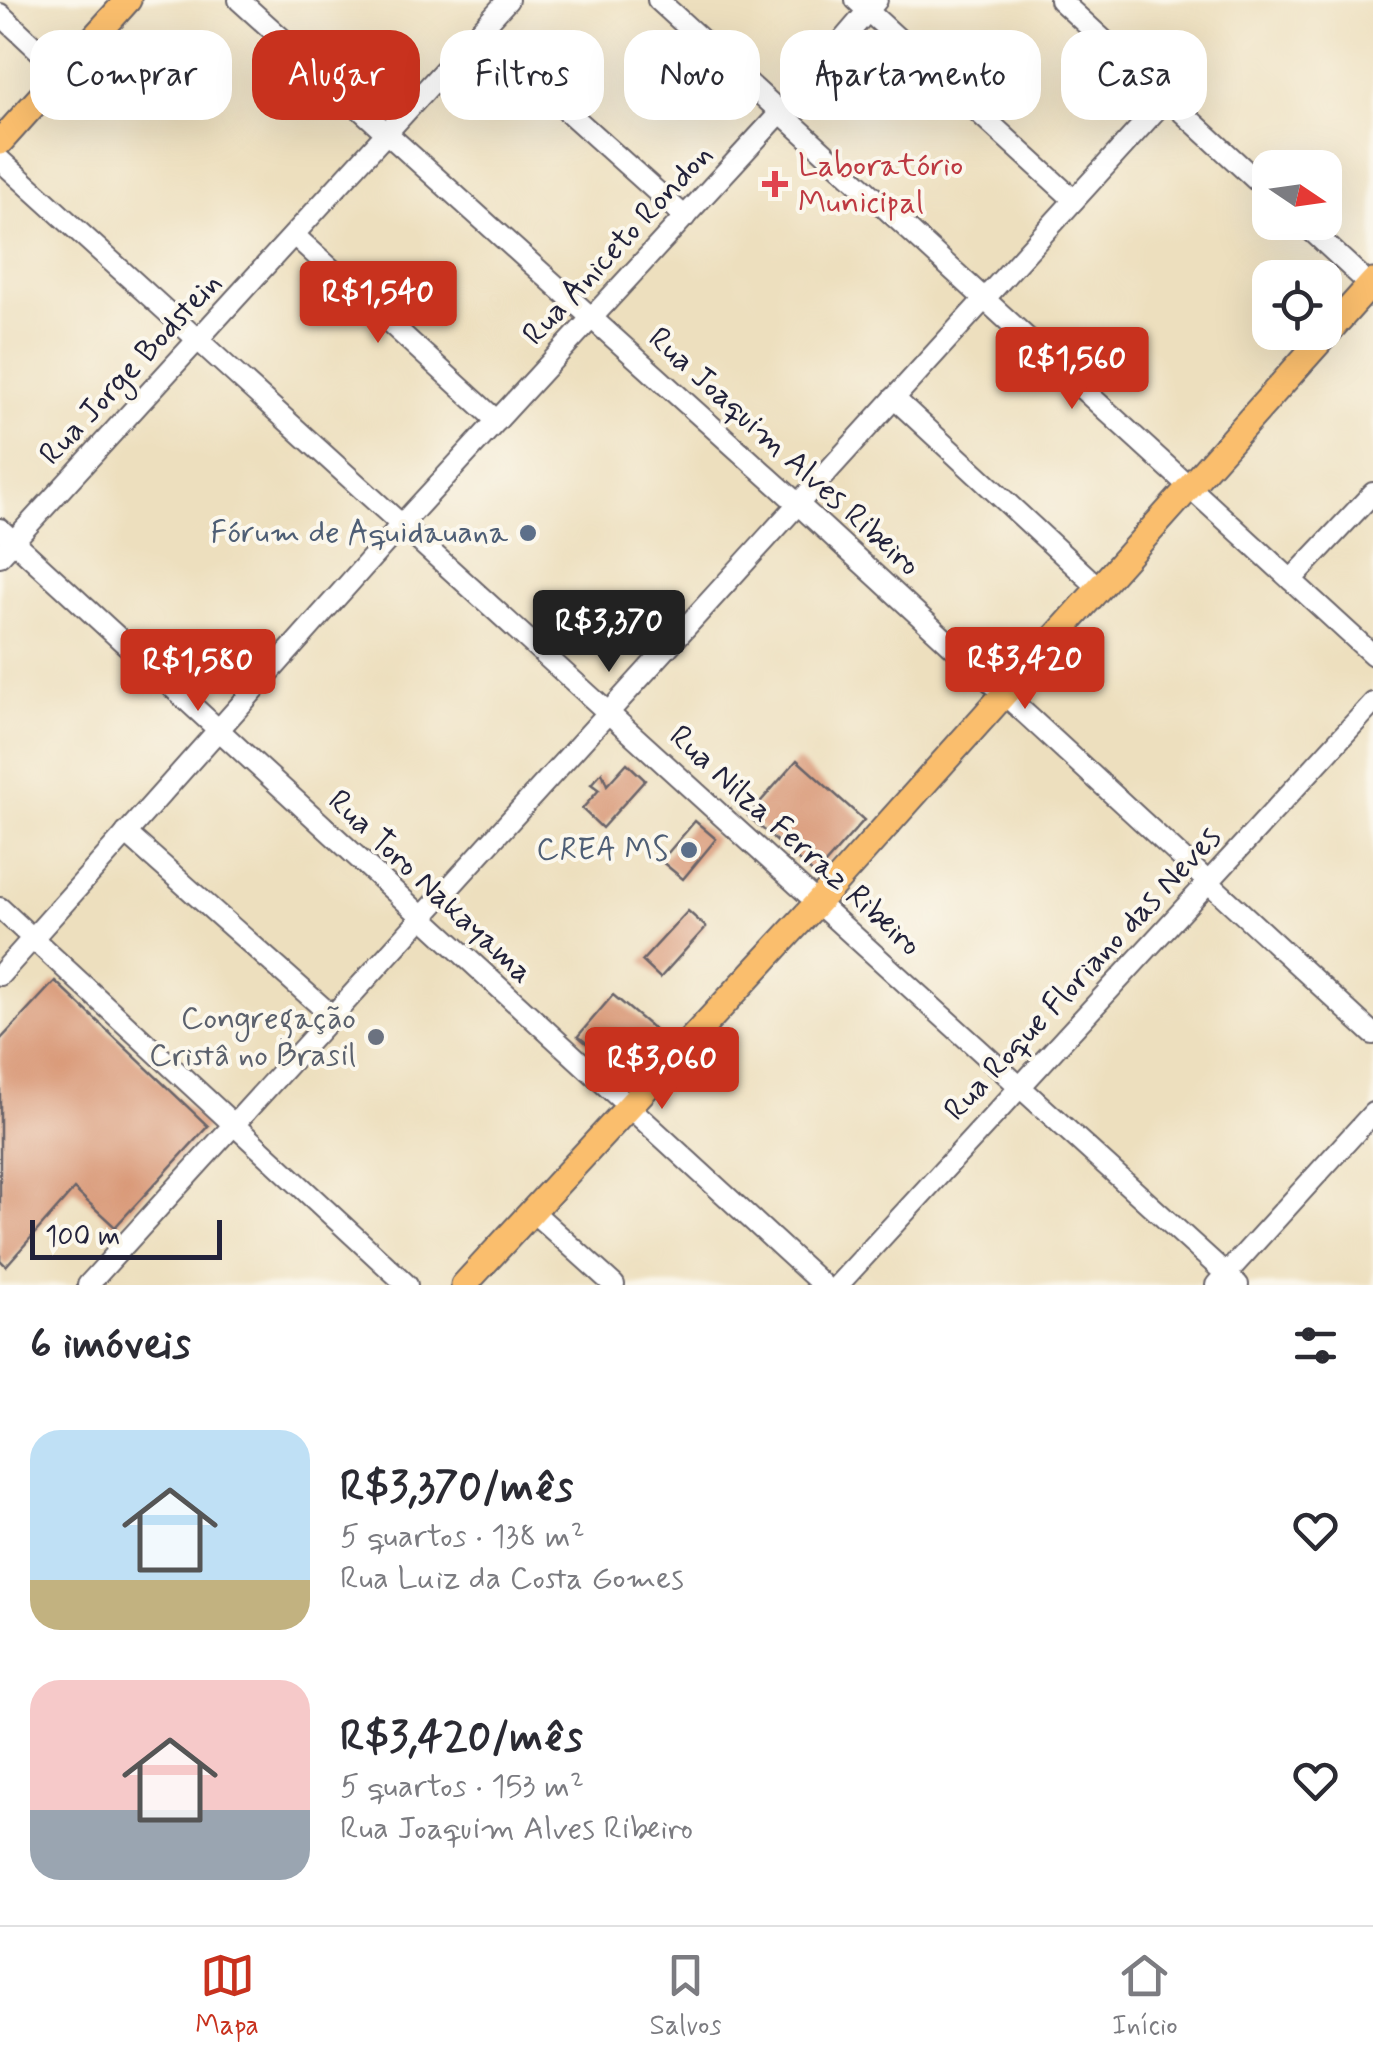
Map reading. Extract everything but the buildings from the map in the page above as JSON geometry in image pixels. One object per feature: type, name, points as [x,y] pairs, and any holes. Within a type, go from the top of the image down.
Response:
[{"type":"main road","points":[[101,30],[128,0]]},
{"type":"main road","points":[[0,142],[30,109]]},
{"type":"main road","points":[[464,1285],[819,901],[1192,488],[1371,283]]},
{"type":"street","name":"Rua Joaquim Alves Ribeiro","points":[[238,0],[798,504],[1373,1034]]},
{"type":"street","name":"Rua Jorge Bodstein","points":[[480,30],[508,0]]},
{"type":"street","points":[[658,0],[780,111]]},
{"type":"street","points":[[1060,0],[1092,30]]},
{"type":"street","points":[[867,4],[1074,200]]},
{"type":"street","name":"Rua Aniceto Rondon","points":[[846,30],[867,4]]},
{"type":"street","points":[[0,14],[30,43]]},
{"type":"street","name":"Rua Jorge Bodstein","points":[[4,542],[200,339],[440,74]]},
{"type":"street","name":"Rua Aniceto Rondon","points":[[0,975],[401,525],[780,113]]},
{"type":"street","points":[[577,120],[685,216]]},
{"type":"street","points":[[790,120],[1373,655]]},
{"type":"street","points":[[88,1285],[1146,120]]},
{"type":"street","points":[[1190,120],[1252,177]]},
{"type":"street","name":"Rua Nilza Ferraz Ribeiro","points":[[0,160],[819,901],[1227,1281]]},
{"type":"street","points":[[294,235],[497,421]]},
{"type":"street","points":[[1322,240],[1371,283]]},
{"type":"street","points":[[894,398],[1100,589]]},
{"type":"street","points":[[1292,580],[1373,493]]},
{"type":"street","name":"Rua Toro Nakayama","points":[[4,542],[217,730],[420,920],[823,1285]]},
{"type":"street","name":"Rua Roque Floriano das Neves","points":[[838,1285],[1373,703]]},
{"type":"street","points":[[126,833],[331,1016]]},
{"type":"street","points":[[0,908],[408,1285]]},
{"type":"street","points":[[1227,1281],[1373,1113]]},
{"type":"street","points":[[532,1211],[614,1285]]},
{"type":"place","name":"Laboratório Municipal","points":[[775,184]]},
{"type":"place","name":"Fórum de Aquidauana","points":[[528,533]]},
{"type":"place","name":"CREA MS","points":[[689,850]]},
{"type":"place","name":"Congregação Cristâ no Brasil","points":[[376,1037]]}]
